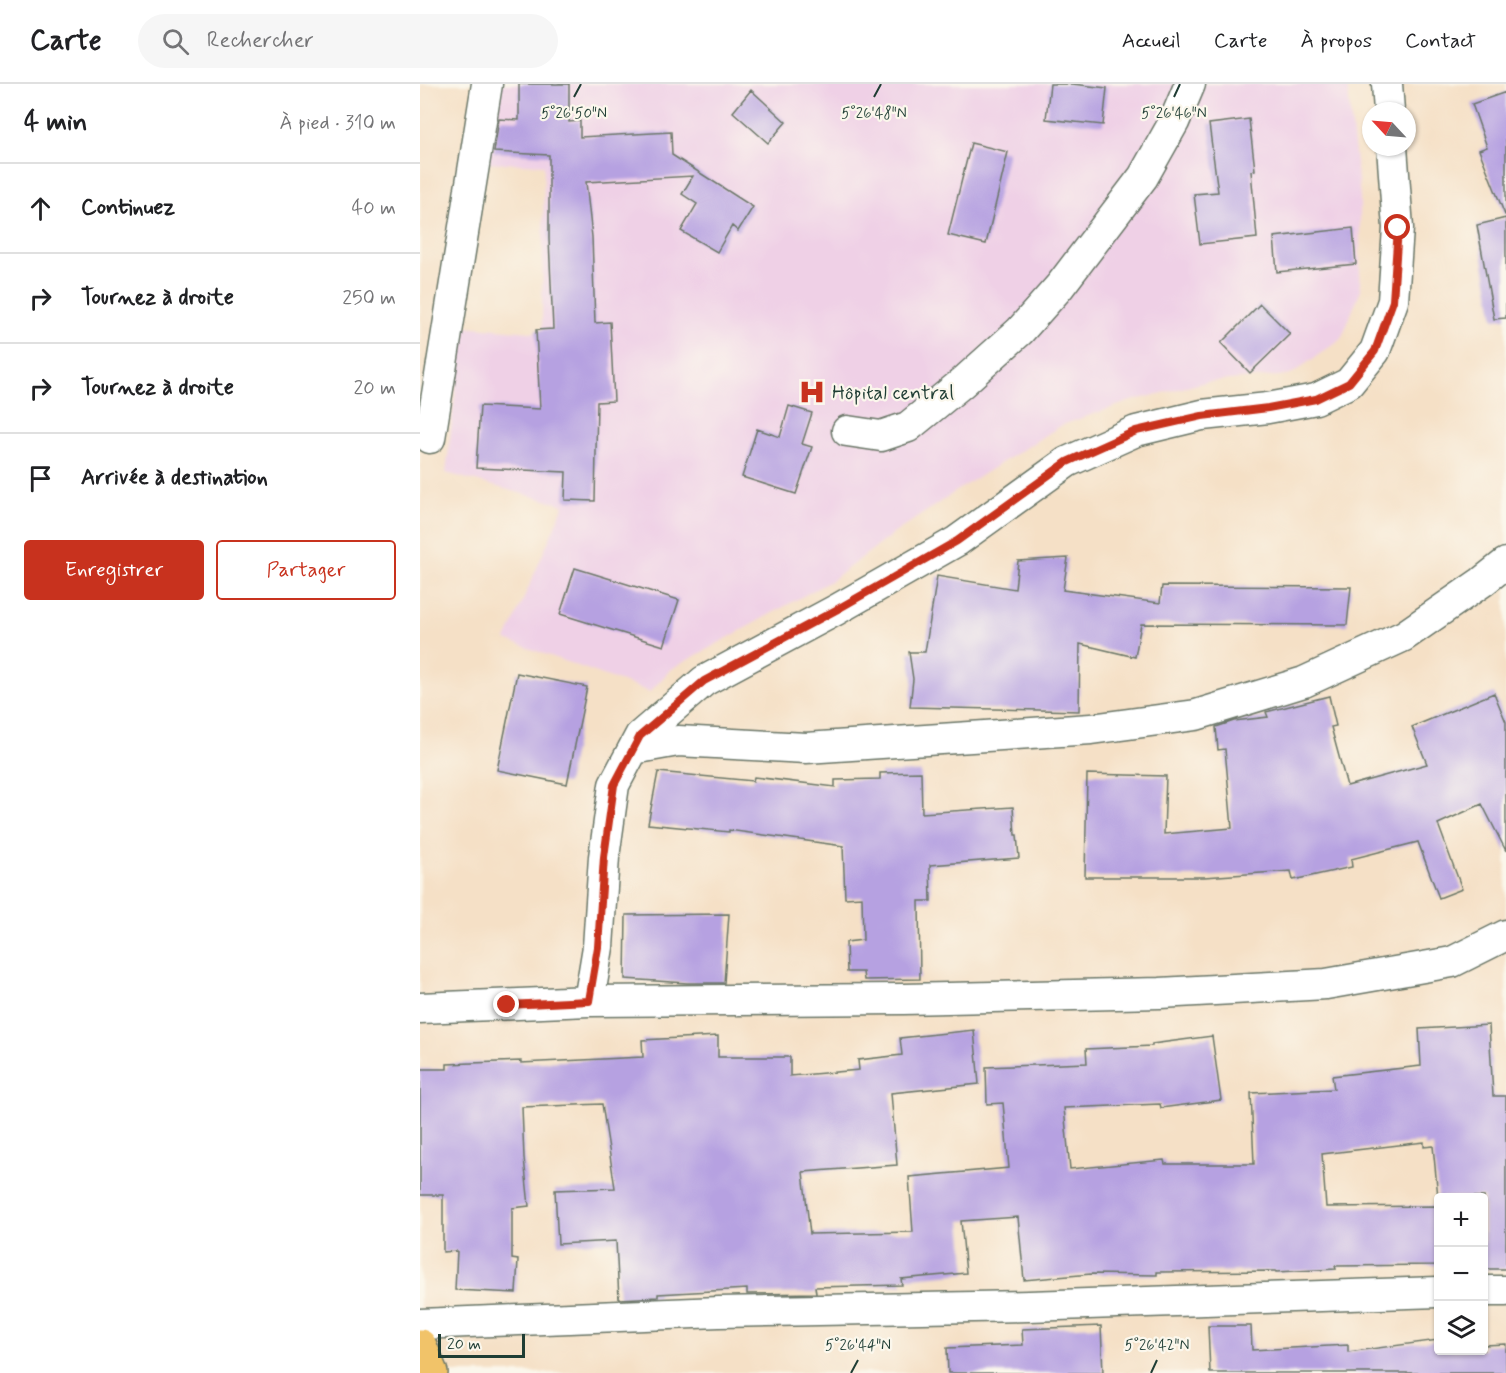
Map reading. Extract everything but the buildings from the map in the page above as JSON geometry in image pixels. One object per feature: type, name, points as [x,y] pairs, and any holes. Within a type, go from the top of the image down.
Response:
[{"type":"main road","points":[[420,1346],[431,1373]]},
{"type":"street","points":[[430,438],[487,84]]},
{"type":"street","points":[[847,431],[881,436],[908,427],[1020,331],[1060,286],[1143,177],[1174,122],[1190,84]]},
{"type":"street","points":[[1387,84],[1388,102]]},
{"type":"street","points":[[589,1001],[598,947],[604,857],[614,785],[640,736],[704,681],[957,541],[1067,462],[1136,431],[1202,416],[1268,408],[1316,399],[1349,383],[1375,351],[1393,301],[1398,228],[1393,156]]},
{"type":"street","points":[[633,748],[678,741],[806,748],[1091,729],[1197,715],[1304,682],[1404,636],[1506,563]]},
{"type":"street","points":[[420,1008],[589,1001],[928,999],[1160,993],[1326,984],[1452,962],[1506,935]]},
{"type":"street","points":[[1488,1291],[1506,1291]]},
{"type":"street","points":[[420,1324],[719,1312],[1041,1305],[1434,1292]]},
{"type":"shaded area","name":"Hôpital central","points":[[493,84],[1347,84],[1360,197],[1360,292],[1341,339],[1290,375],[1206,382],[1131,401],[1062,425],[961,488],[893,534],[832,580],[670,670],[650,692],[506,640],[564,505],[446,473],[463,326],[542,333],[544,165],[480,162]]},
{"type":"place","name":"Hôpital central","points":[[812,392]]},
{"type":"route","points":[[507,1005],[589,1001],[598,947],[604,857],[614,785],[640,736],[704,681],[957,541],[1067,462],[1136,431],[1202,416],[1268,408],[1316,399],[1349,383],[1375,351],[1393,301],[1398,228]]}]
